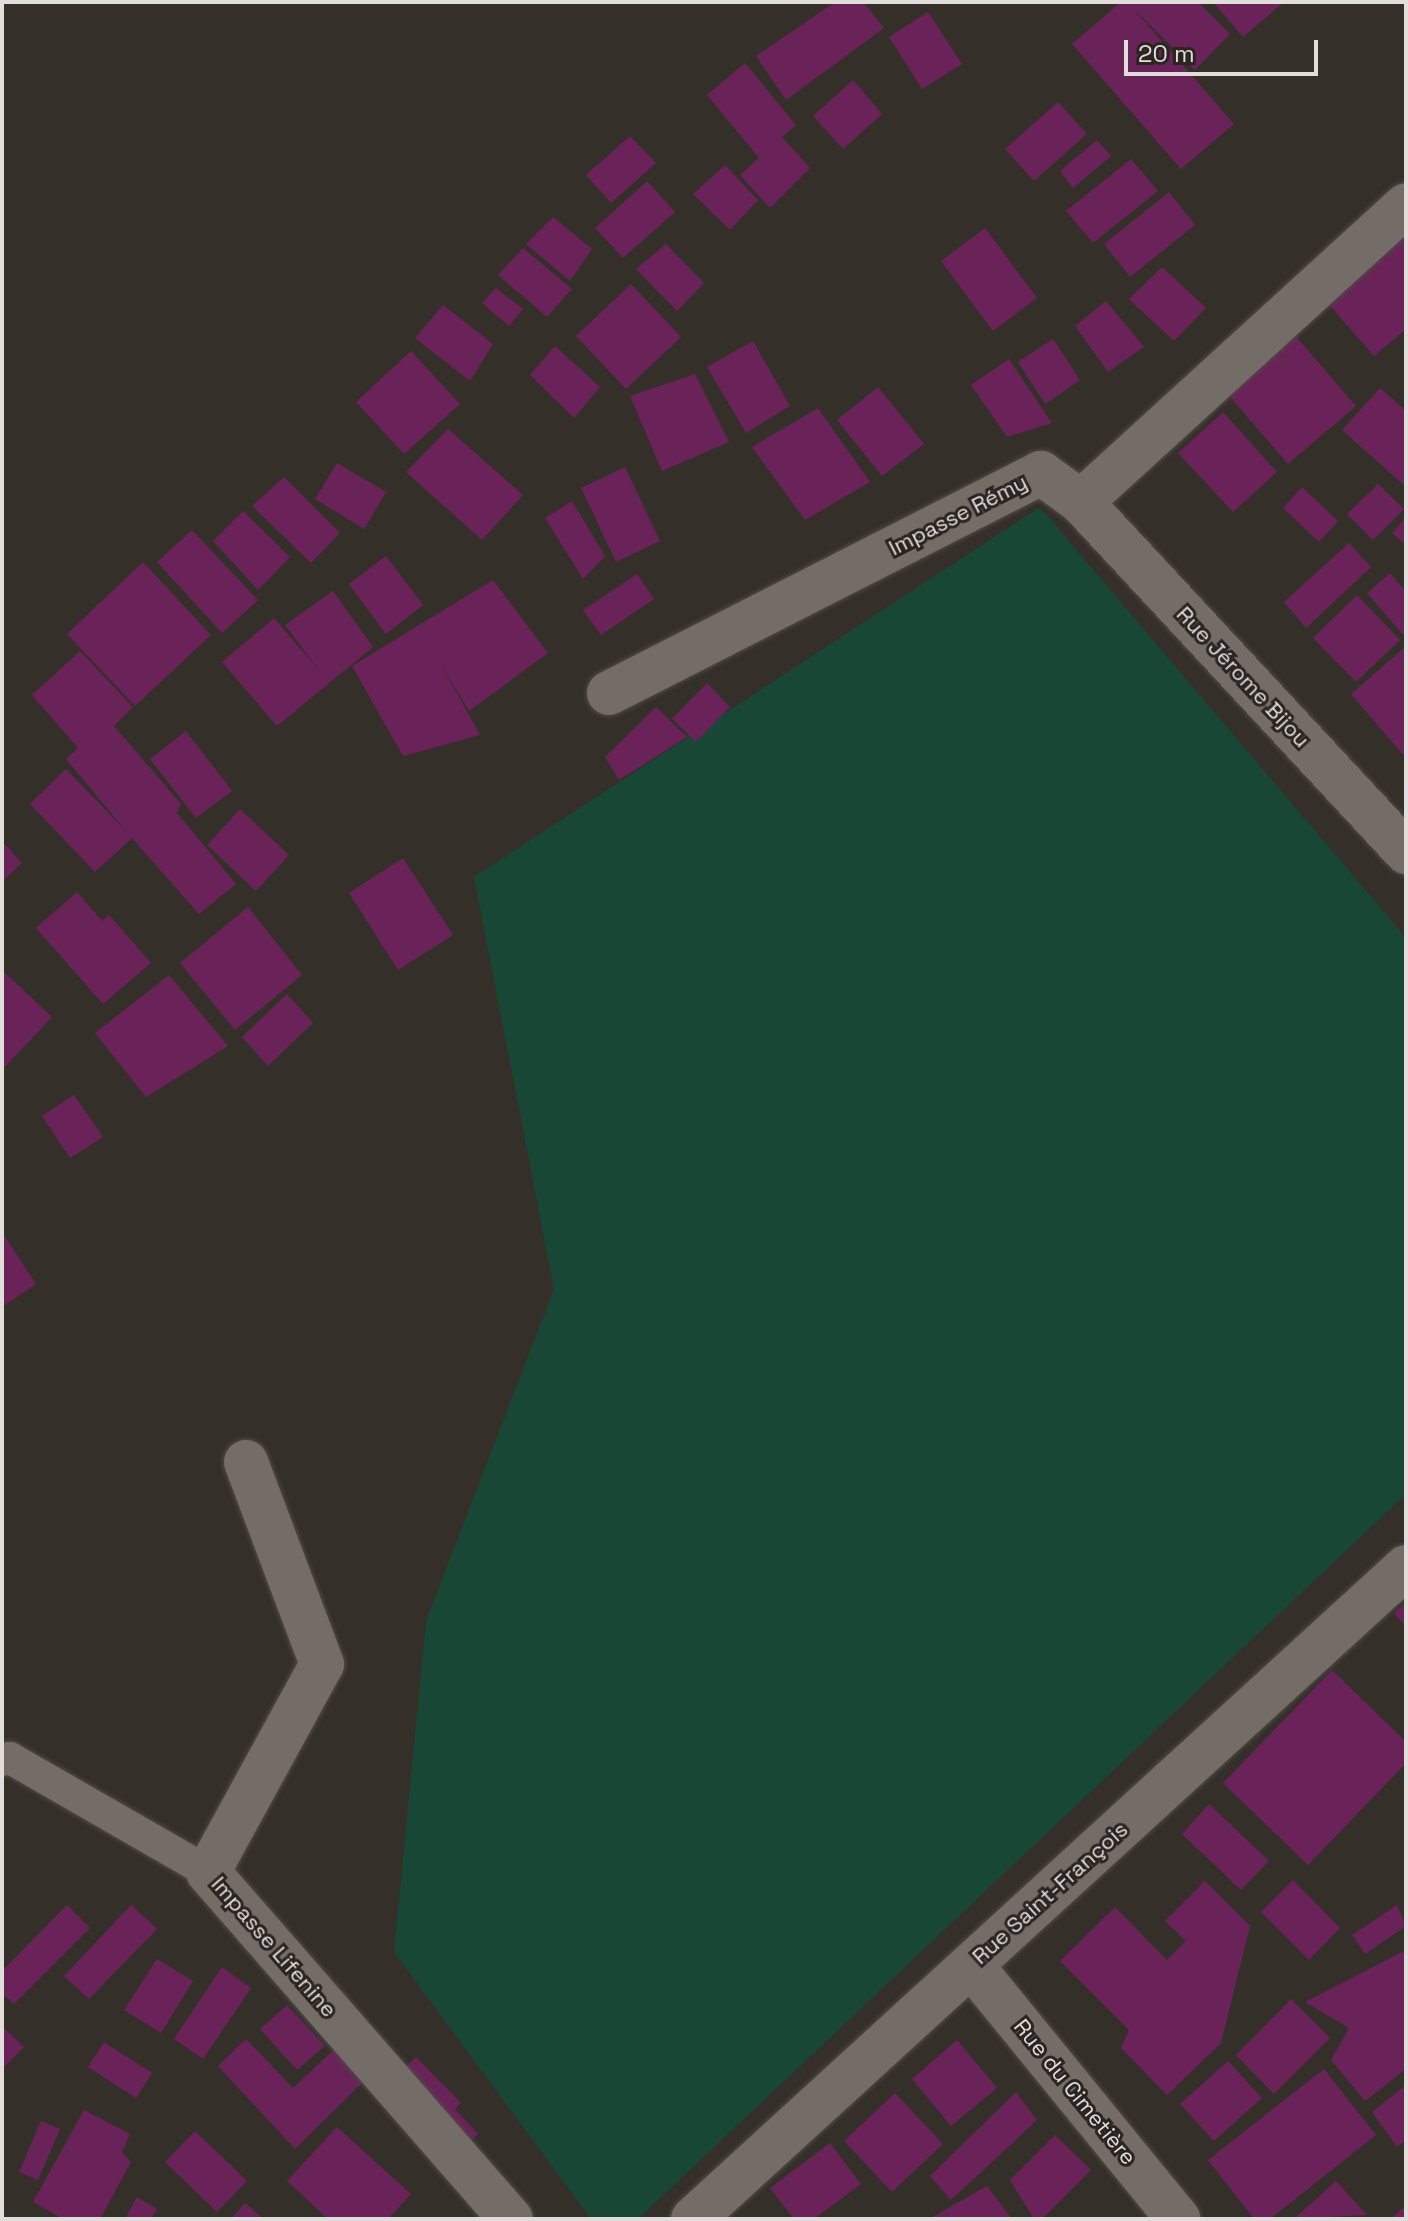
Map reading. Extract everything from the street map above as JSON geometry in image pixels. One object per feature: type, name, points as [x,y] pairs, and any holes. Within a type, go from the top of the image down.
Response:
[{"type":"street","points":[[1081,502],[1406,205]]},
{"type":"street","name":"Impasse Rémy","points":[[609,693],[1041,473],[1081,502]]},
{"type":"street","name":"Rue Jérome Bijou","points":[[1081,502],[1406,852]]},
{"type":"street","name":"Impasse Lifenine","points":[[246,1462],[322,1664],[208,1872],[511,2219]]},
{"type":"street","name":"Rue Saint-François","points":[[693,2219],[1406,1567]]},
{"type":"street","name":"Rue du Cimetière","points":[[971,1965],[1178,2219]]},
{"type":"lane","points":[[2,1760],[10,1758],[208,1872]]},
{"type":"green space","points":[[1040,507],[1406,938],[1406,1494],[638,2219],[591,2219],[394,1952],[426,1621],[554,1289],[474,877]]},
{"type":"building","points":[[835,2],[863,2],[884,28],[786,100],[756,56]]},
{"type":"building","points":[[1121,2],[1198,2],[1230,34],[1195,70],[1132,7],[1234,124],[1181,169],[1072,44]]},
{"type":"building","points":[[1213,2],[1284,2],[1243,37]]},
{"type":"building","points":[[928,12],[962,64],[922,89],[889,37]]},
{"type":"building","points":[[745,63],[796,125],[782,137],[810,168],[770,208],[740,175],[759,158],[707,95]]},
{"type":"building","points":[[853,80],[882,114],[843,149],[813,116]]},
{"type":"building","points":[[1058,102],[1087,134],[1034,181],[1005,149]]},
{"type":"building","points":[[630,136],[656,163],[611,203],[586,175]]},
{"type":"building","points":[[1097,140],[1111,156],[1073,188],[1060,171]]},
{"type":"building","points":[[1131,159],[1158,191],[1093,243],[1066,211]]},
{"type":"building","points":[[725,165],[758,200],[730,230],[693,194]]},
{"type":"building","points":[[647,181],[675,212],[623,258],[595,228]]},
{"type":"building","points":[[1169,192],[1195,225],[1130,277],[1104,244]]},
{"type":"building","points":[[553,217],[592,249],[570,281],[526,244]]},
{"type":"building","points":[[985,228],[1037,298],[993,331],[941,261]]},
{"type":"building","points":[[1406,231],[1406,329],[1374,356],[1326,301]]},
{"type":"building","points":[[666,244],[704,283],[677,311],[636,269]]},
{"type":"building","points":[[523,248],[572,289],[547,317],[498,275]]},
{"type":"building","points":[[1162,267],[1206,308],[1174,341],[1129,299]]},
{"type":"building","points":[[631,284],[681,337],[626,389],[576,336]]},
{"type":"building","points":[[496,288],[523,309],[509,326],[482,303]]},
{"type":"building","points":[[1106,301],[1144,347],[1108,372],[1075,326]]},
{"type":"building","points":[[443,305],[493,344],[470,381],[415,338]]},
{"type":"building","points":[[1293,333],[1356,406],[1288,464],[1226,392]]},
{"type":"building","points":[[1053,339],[1080,380],[1045,404],[1018,362]]},
{"type":"building","points":[[753,341],[790,406],[746,433],[707,367]]},
{"type":"building","points":[[555,346],[600,387],[574,418],[530,375]]},
{"type":"building","points":[[411,351],[460,404],[404,454],[356,402]]},
{"type":"building","points":[[1009,359],[1052,423],[1007,437],[971,385]]},
{"type":"building","points":[[695,374],[729,442],[662,471],[630,396]]},
{"type":"building","points":[[878,387],[924,444],[882,476],[837,420]]},
{"type":"building","points":[[1380,388],[1406,411],[1406,487],[1342,430]]},
{"type":"building","points":[[818,408],[870,482],[805,520],[752,447]]},
{"type":"building","points":[[1223,412],[1277,472],[1233,512],[1178,453]]},
{"type":"building","points":[[448,429],[523,495],[482,540],[406,472]]},
{"type":"building","points":[[337,463],[386,492],[364,529],[315,499]]},
{"type":"building","points":[[625,467],[660,541],[616,562],[581,488]]},
{"type":"building","points":[[284,477],[340,533],[311,563],[252,506]]},
{"type":"building","points":[[1378,484],[1404,509],[1373,540],[1347,514]]},
{"type":"building","points":[[1302,487],[1338,521],[1319,542],[1283,508]]},
{"type":"building","points":[[572,501],[605,556],[583,579],[545,518]]},
{"type":"building","points":[[243,511],[290,557],[258,590],[213,541]]},
{"type":"building","points":[[1406,517],[1406,545],[1392,533]]},
{"type":"building","points":[[192,530],[258,600],[222,633],[157,562]]},
{"type":"building","points":[[1349,543],[1371,567],[1306,628],[1284,602]]},
{"type":"building","points":[[386,556],[423,605],[386,634],[349,584]]},
{"type":"building","points":[[143,562],[211,635],[135,706],[67,634]]},
{"type":"building","points":[[1390,573],[1406,592],[1406,638],[1367,593]]},
{"type":"building","points":[[637,574],[654,599],[601,635],[583,610]]},
{"type":"building","points":[[493,580],[548,653],[469,711],[438,659],[480,735],[403,756],[352,666]]},
{"type":"building","points":[[333,591],[373,647],[277,726],[222,662],[274,618],[321,673],[285,625]]},
{"type":"building","points":[[1357,595],[1400,640],[1356,682],[1313,638]]},
{"type":"building","points":[[1406,646],[1406,758],[1351,694]]},
{"type":"building","points":[[80,651],[133,707],[114,726],[181,804],[177,813],[236,884],[199,914],[132,838],[95,872],[30,804],[66,769],[127,832],[66,759],[78,748],[32,695]]},
{"type":"building","points":[[707,683],[730,707],[696,742],[672,719]]},
{"type":"building","points":[[656,707],[687,737],[619,780],[605,757]]},
{"type":"building","points":[[186,731],[232,791],[196,818],[150,759]]},
{"type":"building","points":[[240,809],[289,855],[256,891],[207,845]]},
{"type":"building","points":[[2,841],[22,863],[2,882]]},
{"type":"building","points":[[403,858],[453,935],[398,970],[349,893]]},
{"type":"building","points":[[77,892],[102,921],[109,915],[151,963],[103,1004],[36,928]]},
{"type":"building","points":[[248,907],[302,975],[235,1030],[180,963]]},
{"type":"building","points":[[2,970],[52,1017],[2,1070]]},
{"type":"building","points":[[169,975],[228,1046],[146,1097],[95,1033]]},
{"type":"building","points":[[287,994],[313,1023],[268,1066],[242,1037]]},
{"type":"building","points":[[74,1095],[103,1137],[70,1158],[42,1116]]},
{"type":"building","points":[[2,1232],[36,1284],[2,1307]]},
{"type":"building","points":[[1406,1603],[1406,1627],[1394,1613]]},
{"type":"building","points":[[1332,1670],[1406,1742],[1406,1763],[1308,1865],[1223,1783]]},
{"type":"building","points":[[1209,1804],[1269,1861],[1241,1890],[1182,1834]]},
{"type":"building","points":[[1293,1880],[1340,1928],[1309,1960],[1261,1912]]},
{"type":"building","points":[[1205,1881],[1250,1926],[1221,2043],[1167,2095],[1121,2048],[1129,2030],[1060,1961],[1115,1907],[1167,1960],[1186,1941],[1165,1921]]},
{"type":"building","points":[[67,1905],[90,1928],[14,2004],[2,1993],[2,1971]]},
{"type":"building","points":[[131,1905],[157,1929],[89,1999],[64,1976]]},
{"type":"building","points":[[1397,1905],[1406,1926],[1365,1954],[1352,1935]]},
{"type":"building","points":[[1406,1950],[1406,2069],[1365,2101],[1331,2060],[1349,2028],[1305,2002]]},
{"type":"building","points":[[157,1959],[193,1981],[161,2033],[124,2010]]},
{"type":"building","points":[[222,1967],[251,1988],[203,2059],[174,2039]]},
{"type":"building","points":[[1291,1999],[1330,2038],[1274,2094],[1236,2055]]},
{"type":"building","points":[[287,2005],[325,2046],[297,2070],[260,2029]]},
{"type":"building","points":[[2,2026],[24,2047],[2,2069]]},
{"type":"building","points":[[246,2039],[293,2088],[345,2039],[374,2071],[295,2149],[218,2066]]},
{"type":"building","points":[[957,2040],[997,2088],[951,2126],[912,2079]]},
{"type":"building","points":[[104,2042],[152,2073],[136,2098],[88,2067]]},
{"type":"building","points":[[416,2057],[461,2103],[455,2109],[478,2134],[463,2149],[394,2077]]},
{"type":"building","points":[[1228,2061],[1262,2098],[1214,2141],[1180,2104]]},
{"type":"building","points":[[1324,2069],[1376,2135],[1270,2219],[1254,2219],[1208,2160]]},
{"type":"building","points":[[1406,2085],[1406,2140],[1397,2147],[1372,2112]]},
{"type":"building","points":[[1016,2092],[1037,2120],[951,2200],[930,2176]]},
{"type":"building","points":[[895,2093],[943,2144],[892,2192],[844,2141]]},
{"type":"building","points":[[84,2110],[130,2134],[122,2152],[131,2162],[100,2219],[63,2219],[33,2202]]},
{"type":"building","points":[[41,2121],[60,2129],[38,2180],[19,2172]]},
{"type":"building","points":[[337,2127],[411,2194],[388,2219],[328,2219],[287,2181]]},
{"type":"building","points":[[195,2131],[247,2181],[217,2212],[165,2162]]},
{"type":"building","points":[[1055,2135],[1091,2170],[1042,2219],[1034,2219],[1010,2180]]},
{"type":"building","points":[[830,2143],[861,2184],[814,2219],[794,2219],[770,2188]]},
{"type":"building","points":[[1336,2181],[1367,2215],[1294,2219]]},
{"type":"building","points":[[987,2186],[1012,2219],[929,2219]]},
{"type":"building","points":[[137,2197],[157,2209],[151,2219],[125,2219]]},
{"type":"building","points":[[245,2203],[264,2219],[231,2219]]},
{"type":"building","points":[[1406,2205],[1406,2219],[1391,2219]]}]
